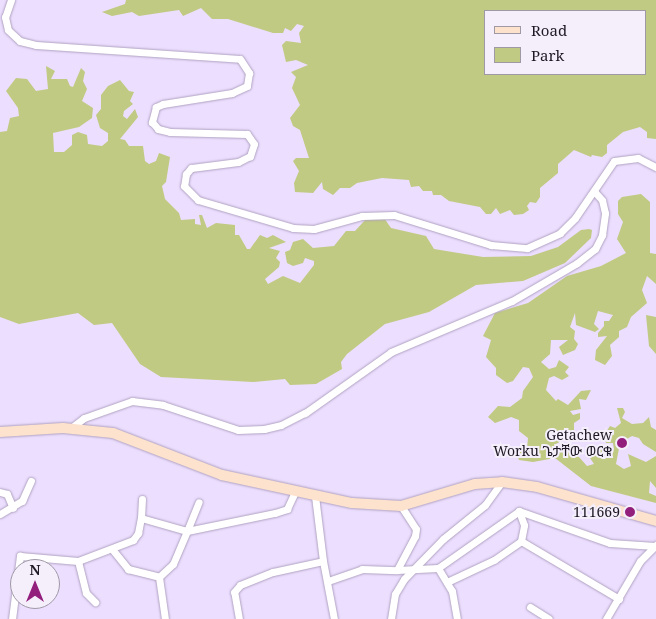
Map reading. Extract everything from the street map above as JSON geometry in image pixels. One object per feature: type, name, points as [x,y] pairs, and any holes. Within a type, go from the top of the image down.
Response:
[{"type":"street","points":[[12,0],[8,4],[6,24],[8,30],[20,41],[67,48],[232,57],[247,66],[249,80],[239,91],[163,104],[156,108],[152,114],[152,122],[158,129],[246,134],[252,139],[254,150],[245,160],[191,168],[186,174],[184,186],[198,200],[304,230],[362,216],[394,215],[491,246],[527,248],[560,233],[594,191],[614,161],[638,158],[656,167]]},
{"type":"street","points":[[71,428],[84,418],[132,402],[163,405],[238,430],[281,424],[305,413],[391,352],[512,301],[577,263],[595,249],[602,235],[605,214],[602,200],[594,191]]},
{"type":"street","points":[[0,432],[71,428],[114,433],[222,475],[352,503],[401,506],[475,484],[502,482],[537,487],[656,521]]},
{"type":"street","points":[[0,514],[22,501],[31,481]]},
{"type":"street","points":[[391,619],[395,594],[412,569],[485,505],[502,482]]},
{"type":"street","points":[[0,492],[7,494],[13,508]]},
{"type":"street","points":[[142,518],[187,531],[275,514],[287,509],[295,492]]},
{"type":"street","points":[[315,496],[323,561],[334,619]]},
{"type":"street","points":[[12,619],[20,556],[78,561],[112,549],[136,537],[142,518],[142,500]]},
{"type":"street","points":[[159,577],[173,564],[199,502]]},
{"type":"street","points":[[397,570],[415,536],[416,529],[401,506]]},
{"type":"street","points":[[328,581],[362,569],[438,568],[519,510]]},
{"type":"street","points":[[447,582],[494,560],[521,541],[524,525],[519,510]]},
{"type":"street","points":[[519,510],[610,543],[655,545]]},
{"type":"street","points":[[521,541],[618,599]]},
{"type":"street","points":[[606,619],[640,561],[655,545]]},
{"type":"street","points":[[112,549],[128,569],[159,577]]},
{"type":"street","points":[[78,561],[86,593],[96,602]]},
{"type":"street","points":[[239,619],[236,588],[273,572],[323,561]]},
{"type":"street","points":[[438,568],[455,600],[458,619]]},
{"type":"street","points":[[159,577],[165,619]]},
{"type":"street","points":[[530,607],[549,619]]},
{"type":"green space","points":[[126,0],[656,0],[656,139],[647,138],[647,132],[640,127],[623,132],[607,145],[607,153],[602,157],[592,155],[591,157],[574,150],[558,164],[558,173],[540,188],[540,197],[536,203],[530,202],[527,206],[529,210],[523,214],[514,215],[510,210],[500,214],[496,208],[491,214],[486,214],[480,207],[449,201],[441,195],[433,195],[432,191],[423,191],[419,186],[411,187],[409,180],[382,178],[357,183],[350,188],[340,188],[333,195],[323,189],[322,182],[313,193],[295,192],[294,183],[299,171],[293,161],[296,158],[309,158],[300,130],[293,126],[290,118],[300,105],[292,88],[296,77],[291,72],[308,65],[296,60],[286,62],[282,45],[286,41],[301,43],[299,33],[304,26],[297,24],[291,31],[285,28],[283,33],[273,33],[228,19],[212,19],[201,8],[183,16],[179,10],[139,16],[132,12],[112,16],[102,12],[125,4]]},
{"type":"green space","points":[[46,66],[55,71],[51,79],[67,79],[70,86],[73,87],[81,68],[85,72],[83,81],[87,89],[82,101],[93,108],[92,118],[79,127],[53,133],[54,152],[64,152],[72,145],[72,135],[78,132],[87,135],[88,144],[102,146],[108,141],[108,133],[100,128],[96,115],[101,109],[101,95],[108,86],[120,80],[129,91],[134,92],[130,101],[133,104],[124,111],[123,116],[127,119],[135,109],[138,117],[120,139],[125,140],[129,146],[143,146],[145,161],[149,164],[156,161],[159,153],[170,157],[166,182],[162,186],[165,199],[179,213],[181,220],[195,219],[195,224],[201,225],[199,215],[202,215],[207,228],[216,223],[235,225],[235,235],[239,235],[247,249],[250,249],[260,235],[267,238],[273,235],[286,242],[269,248],[280,251],[276,258],[280,262],[279,267],[265,279],[268,284],[283,276],[300,283],[314,265],[314,261],[305,258],[303,263],[293,266],[287,263],[285,252],[290,250],[293,242],[303,239],[313,248],[334,246],[346,231],[355,231],[366,219],[384,218],[391,228],[426,236],[434,249],[483,257],[531,256],[558,247],[581,230],[592,230],[591,238],[565,263],[523,281],[476,285],[429,312],[385,324],[347,354],[341,362],[342,369],[316,384],[290,385],[285,379],[253,382],[161,377],[140,364],[112,323],[94,325],[78,313],[19,324],[0,317],[0,132],[7,131],[10,118],[19,116],[18,108],[6,91],[16,78],[27,79],[36,91],[48,89]]},
{"type":"green space","points":[[641,194],[650,202],[650,253],[656,254],[656,284],[647,276],[642,290],[647,303],[631,317],[627,327],[619,331],[619,337],[610,345],[612,356],[605,365],[595,360],[596,350],[607,336],[598,337],[598,333],[604,326],[604,321],[609,321],[613,315],[598,311],[594,324],[599,329],[595,332],[576,325],[575,313],[570,327],[575,331],[574,339],[578,344],[575,350],[563,355],[559,347],[568,340],[551,340],[550,354],[541,362],[549,369],[556,367],[559,360],[569,367],[565,372],[569,376],[562,380],[554,376],[549,378],[546,390],[556,401],[558,399],[568,405],[581,391],[591,390],[586,400],[579,399],[581,409],[570,411],[573,415],[580,413],[580,419],[574,423],[574,434],[554,445],[579,457],[587,466],[594,464],[588,455],[588,445],[614,450],[613,443],[606,443],[605,440],[598,438],[601,431],[606,432],[610,426],[615,428],[621,423],[617,408],[623,408],[625,412],[622,418],[632,424],[643,423],[649,417],[651,427],[656,430],[656,452],[643,444],[639,438],[632,436],[620,443],[616,464],[624,469],[631,466],[628,454],[646,462],[656,456],[656,488],[650,481],[649,493],[656,496],[656,503],[591,486],[555,458],[533,462],[519,460],[516,453],[527,449],[528,438],[519,431],[519,420],[511,417],[495,423],[488,417],[498,406],[510,407],[522,398],[523,391],[533,377],[529,368],[523,367],[513,381],[507,383],[496,375],[496,368],[486,357],[491,340],[483,336],[495,313],[528,303],[567,276],[601,266],[626,253],[617,239],[623,222],[618,214],[618,201],[622,197]]},
{"type":"green space","points":[[646,315],[656,317],[656,354],[649,346]]},
{"type":"place","name":"Getachew Worku ጌታቸው ወርቁ","points":[[622,443]]},
{"type":"place","name":"111669","points":[[630,512]]}]
